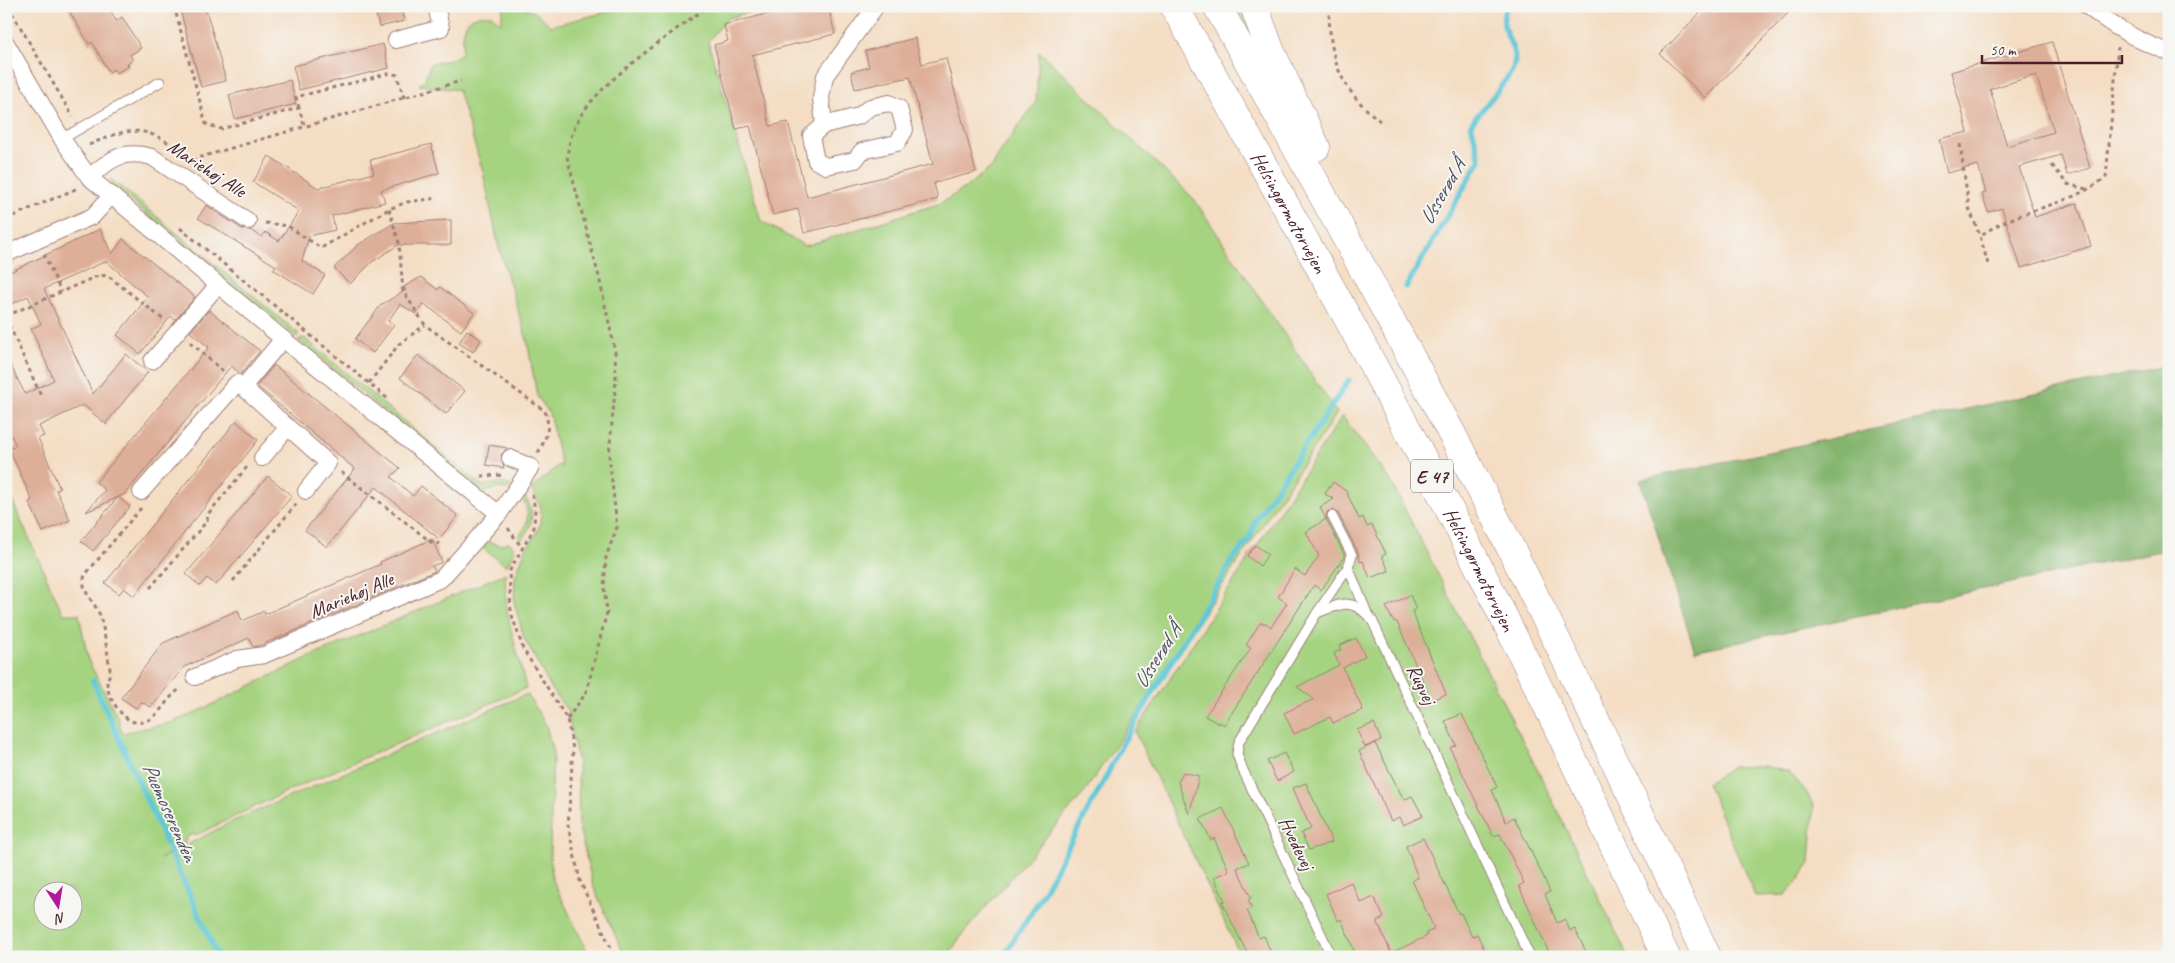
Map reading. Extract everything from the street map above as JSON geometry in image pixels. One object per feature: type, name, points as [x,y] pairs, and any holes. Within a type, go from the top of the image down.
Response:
[{"type":"highway","name":"Helsingørmotorvejen","points":[[1174,6],[1323,272],[1433,478],[1533,673],[1666,957]]},
{"type":"highway","name":"Helsingørmotorvejen","points":[[1217,6],[1293,141],[1455,441],[1631,794],[1707,957]]},
{"type":"highway","points":[[1254,6],[1271,52],[1311,138],[1410,324],[1455,441]]},
{"type":"street","points":[[396,40],[441,28],[436,6]]},
{"type":"street","points":[[824,125],[821,98],[825,76],[876,6]]},
{"type":"street","points":[[2087,6],[2146,44],[2169,52]]},
{"type":"street","points":[[6,43],[62,139],[88,177],[283,339],[499,514]]},
{"type":"street","points":[[889,103],[899,108],[904,130],[898,143],[862,151],[856,160],[826,166],[816,161],[811,136],[824,125],[859,116],[870,107],[889,103]]},
{"type":"street","name":"Mariehøj Alle","points":[[88,177],[121,155],[136,152],[152,157],[248,221]]},
{"type":"street","points":[[6,254],[94,216],[112,195]]},
{"type":"street","points":[[152,361],[218,285]]},
{"type":"street","points":[[142,492],[283,339]]},
{"type":"street","points":[[240,385],[328,463],[306,490]]},
{"type":"street","points":[[262,458],[288,427]]},
{"type":"street","points":[[510,458],[530,467]]},
{"type":"street","name":"Mariehøj Alle","points":[[195,677],[237,659],[264,655],[441,579],[499,514],[530,467]]},
{"type":"lane","points":[[62,139],[160,82]]},
{"type":"lane","points":[[1317,613],[1348,567],[1352,555],[1332,516]]},
{"type":"lane","points":[[1348,567],[1369,617]]},
{"type":"lane","name":"Rugvej","points":[[1317,613],[1349,603],[1362,609],[1369,617],[1530,957]]},
{"type":"lane","name":"Hvedevej","points":[[1317,613],[1239,742],[1238,754],[1242,768],[1332,957]]},
{"type":"path","points":[[8,6],[89,145],[104,165]]},
{"type":"path","points":[[174,6],[206,124],[221,129],[299,108]]},
{"type":"path","points":[[567,719],[586,693],[591,675],[607,612],[604,587],[606,557],[616,527],[609,455],[616,380],[615,351],[599,277],[567,157],[569,139],[580,116],[602,90],[708,6]]},
{"type":"path","points":[[1329,6],[1329,37],[1342,76],[1359,104],[1380,121]]},
{"type":"path","points":[[1980,236],[1995,225],[2090,190],[2106,177],[2114,76],[2120,29]]},
{"type":"path","points":[[305,128],[296,97],[391,73],[397,75],[404,98]]},
{"type":"path","points":[[89,145],[111,135],[135,130],[155,133],[194,159],[461,81]]},
{"type":"path","points":[[1960,144],[1969,208],[1988,264]]},
{"type":"path","points":[[2052,165],[2067,184],[2090,190]]},
{"type":"path","points":[[6,219],[80,187],[88,177]]},
{"type":"path","points":[[248,221],[288,226],[322,248],[389,209],[407,202],[438,198]]},
{"type":"path","points":[[389,209],[399,243],[403,291],[425,325],[545,412],[549,422],[548,434],[530,467]]},
{"type":"path","points":[[178,226],[392,402]]},
{"type":"path","points":[[38,240],[61,292]]},
{"type":"path","points":[[41,396],[6,317],[95,277],[107,275],[178,331],[240,385]]},
{"type":"path","points":[[369,384],[399,344],[425,325]]},
{"type":"path","points":[[150,588],[207,522],[208,514],[254,458],[262,458]]},
{"type":"path","points":[[328,463],[431,542],[440,544]]},
{"type":"path","points":[[474,470],[482,477],[502,474],[521,483],[533,495],[536,519],[531,535],[509,572],[511,612],[523,648],[567,719],[573,750],[568,826],[580,881],[615,957]]},
{"type":"path","points":[[232,580],[306,490]]},
{"type":"path","points":[[142,492],[144,505],[90,569],[83,580],[83,589],[96,607],[104,634],[111,674],[107,683],[108,689],[124,716],[133,722],[142,722],[152,719],[173,693],[191,685],[195,677]]},
{"type":"path","points":[[499,514],[522,548]]},
{"type":"green space","points":[[631,6],[775,6],[728,18],[708,41],[761,221],[805,246],[941,203],[965,188],[993,166],[998,155],[1036,102],[1039,51],[1194,199],[1337,413],[1084,793],[961,936],[947,957],[625,957],[593,886],[579,827],[578,762],[567,710],[552,690],[524,638],[514,602],[515,577],[525,550],[541,523],[540,505],[531,489],[559,465],[562,468],[549,413],[537,396],[527,340],[499,248],[483,172],[458,90],[419,85],[425,79],[430,64],[450,60],[462,53],[464,29],[470,19],[475,16],[492,15],[501,24],[503,7],[520,7],[531,11],[550,26]]},
{"type":"green space","points":[[1232,6],[1245,6],[1271,76]]},
{"type":"green space","points":[[110,178],[299,334],[296,337],[112,185]]},
{"type":"green space","points":[[304,338],[482,486],[498,483],[512,485],[508,489],[497,488],[483,493],[298,340]]},
{"type":"green space","points":[[2169,365],[2169,549],[1695,651],[1640,480]]},
{"type":"green space","points":[[1342,416],[1389,478],[1540,775],[1628,957],[1241,957],[1135,732]]},
{"type":"green space","points":[[6,487],[63,614],[79,614],[88,660],[118,718],[122,733],[170,723],[193,714],[305,659],[506,573],[505,588],[508,617],[526,688],[290,790],[198,834],[188,836],[184,843],[160,859],[229,823],[527,694],[546,725],[553,753],[550,854],[552,878],[590,957],[6,957]]},
{"type":"green space","points":[[524,495],[528,501],[532,518],[521,540],[518,536],[527,523],[526,507],[521,497]]},
{"type":"green space","points":[[488,542],[501,545],[509,542],[515,549],[507,566],[482,548]]},
{"type":"green space","points":[[1764,766],[1789,772],[1805,790],[1814,806],[1810,863],[1796,884],[1785,895],[1755,896],[1707,783],[1733,767]]},
{"type":"building","points":[[66,6],[108,6],[116,21],[122,17],[141,48],[130,55],[133,60],[127,64],[129,66],[116,73],[114,69],[109,72],[92,42],[89,44]]},
{"type":"building","points":[[179,6],[205,6],[226,81],[201,87]]},
{"type":"building","points":[[374,6],[400,6],[404,21],[379,27]]},
{"type":"building","points":[[797,6],[828,6],[835,34],[752,55],[770,126],[788,122],[807,197],[933,164],[910,77],[855,89],[851,72],[869,67],[865,51],[915,38],[922,64],[946,58],[976,172],[934,183],[938,199],[804,233],[798,209],[773,215],[750,126],[736,129],[714,45],[728,41],[724,25]]},
{"type":"building","points":[[1707,6],[1795,6],[1705,98],[1660,54]]},
{"type":"building","points":[[2052,42],[2090,168],[2067,175],[2061,155],[2019,167],[2035,217],[2077,203],[2091,246],[2021,268],[2002,208],[1988,212],[1982,194],[1986,193],[1978,165],[1947,173],[1939,139],[1968,132],[1951,72]],"holes":[[[2036,75],[2054,132],[2007,146],[1990,89]]]},
{"type":"building","points":[[383,44],[389,68],[299,90],[293,66]]},
{"type":"building","points":[[290,80],[296,104],[235,119],[229,95]]},
{"type":"building","points":[[431,144],[439,173],[381,190],[385,202],[332,216],[335,230],[309,236],[302,261],[325,275],[313,294],[273,269],[276,266],[198,218],[206,205],[242,229],[250,230],[262,237],[265,232],[279,241],[299,211],[253,182],[269,156],[318,188],[374,173],[370,160]]},
{"type":"building","points":[[451,220],[451,245],[398,245],[372,262],[350,284],[334,268],[358,245],[394,223]]},
{"type":"building","points":[[100,229],[112,254],[123,239],[195,297],[175,320],[171,316],[140,354],[117,335],[148,297],[106,261],[44,289],[93,394],[126,354],[148,372],[106,423],[107,425],[83,405],[39,426],[44,436],[38,438],[60,489],[56,490],[70,520],[43,532],[29,502],[32,500],[9,449],[16,446],[6,425],[6,356],[25,394],[54,380],[31,329],[41,324],[28,296],[6,307],[6,274]]},
{"type":"building","points":[[421,277],[438,290],[440,287],[474,313],[461,331],[424,304],[416,314],[400,304],[388,321],[394,325],[373,353],[355,339],[381,305],[406,290],[404,287]]},
{"type":"building","points":[[209,310],[260,351],[241,374],[231,366],[125,494],[86,512],[105,490],[96,482],[209,347],[190,332]]},
{"type":"building","points":[[467,330],[481,340],[473,352],[459,343]]},
{"type":"building","points":[[418,355],[465,391],[446,414],[400,378]]},
{"type":"building","points":[[274,365],[400,468],[391,477],[413,496],[421,486],[458,516],[439,539],[376,487],[327,547],[305,530],[355,469],[257,386]]},
{"type":"building","points":[[236,421],[258,440],[134,596],[124,588],[119,594],[105,583]]},
{"type":"building","points":[[489,445],[507,448],[501,455],[504,468],[486,465]]},
{"type":"building","points":[[268,476],[292,496],[216,585],[207,578],[200,586],[186,574]]},
{"type":"building","points":[[1333,482],[1346,491],[1359,519],[1363,517],[1367,527],[1372,525],[1386,554],[1382,556],[1389,571],[1370,578],[1363,561],[1360,562],[1358,552],[1338,513],[1333,510],[1327,512],[1326,519],[1320,507],[1334,499],[1325,494]]},
{"type":"building","points":[[118,497],[130,507],[93,551],[81,541]]},
{"type":"building","points":[[1326,519],[1345,556],[1321,590],[1314,585],[1224,725],[1220,722],[1219,724],[1205,716],[1251,648],[1246,645],[1260,623],[1266,623],[1271,627],[1287,603],[1278,597],[1295,569],[1305,576],[1319,556],[1306,532]]},
{"type":"building","points":[[432,539],[442,562],[432,566],[435,571],[261,645],[253,647],[249,638],[184,667],[151,707],[141,702],[136,708],[121,698],[163,643],[238,610],[242,621],[264,611],[265,614],[381,564],[380,562]]},
{"type":"building","points":[[1255,545],[1268,554],[1260,566],[1247,556]]},
{"type":"building","points":[[1410,595],[1416,609],[1412,611],[1446,694],[1431,700],[1397,622],[1393,621],[1386,607]]},
{"type":"building","points":[[1356,638],[1365,656],[1343,668],[1363,710],[1333,723],[1330,717],[1294,734],[1284,713],[1314,699],[1297,687],[1339,665],[1334,653],[1341,650],[1339,646]]},
{"type":"building","points":[[1462,714],[1497,787],[1492,790],[1506,822],[1514,817],[1545,880],[1550,892],[1545,894],[1557,923],[1565,919],[1570,931],[1575,929],[1586,952],[1576,957],[1551,957],[1519,886],[1524,883],[1500,834],[1493,836],[1450,748],[1456,745],[1445,721]]},
{"type":"building","points":[[1374,723],[1381,740],[1365,747],[1357,730]]},
{"type":"building","points":[[1375,743],[1404,800],[1412,796],[1423,816],[1403,825],[1399,817],[1391,821],[1359,751]]},
{"type":"building","points":[[1284,753],[1294,772],[1277,781],[1267,761]]},
{"type":"building","points":[[1183,772],[1199,776],[1189,814],[1178,782]]},
{"type":"building","points":[[1306,783],[1332,842],[1309,850],[1301,833],[1311,829],[1293,788]]},
{"type":"building","points":[[1223,808],[1249,863],[1237,868],[1251,898],[1248,900],[1252,908],[1247,910],[1259,938],[1264,936],[1273,957],[1249,957],[1222,902],[1225,901],[1214,877],[1229,871],[1214,838],[1211,840],[1200,819]]},
{"type":"building","points":[[1423,838],[1459,914],[1461,913],[1472,937],[1477,934],[1486,953],[1478,957],[1357,957],[1341,919],[1338,921],[1326,894],[1351,882],[1361,903],[1374,897],[1384,918],[1377,921],[1391,953],[1427,936],[1426,933],[1433,930],[1433,926],[1412,880],[1418,878],[1406,846]]},
{"type":"waterway","name":"Usserød Å","points":[[1406,287],[1480,160],[1471,124],[1506,80],[1515,60],[1504,23],[1507,6]]},
{"type":"waterway","name":"Usserød Å","points":[[1003,957],[1038,902],[1122,744],[1233,559],[1249,539],[1256,519],[1349,380]]},
{"type":"waterway","name":"Puemoserenden","points":[[93,681],[218,957]]}]
